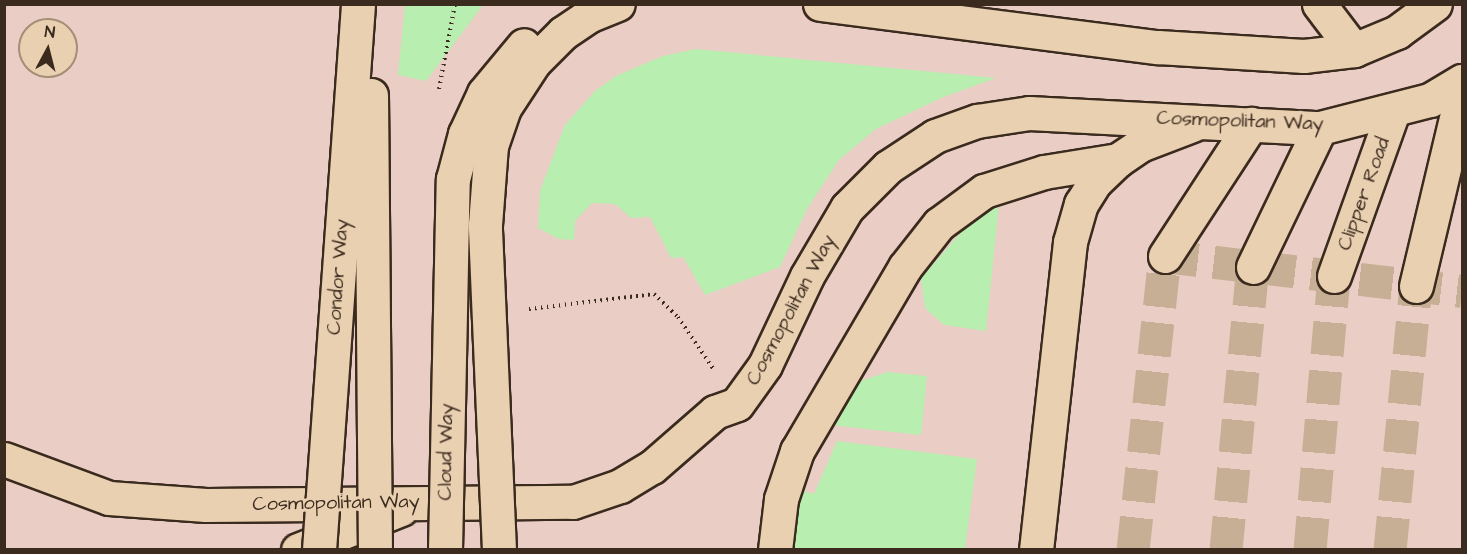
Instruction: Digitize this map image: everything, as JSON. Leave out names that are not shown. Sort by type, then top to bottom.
[{"type":"street","name":"Condor Way","points":[[319,549],[358,4]]},
{"type":"street","points":[[370,4],[375,549]]},
{"type":"street","name":"Cloud Way","points":[[445,549],[449,222],[453,180],[465,134],[484,93],[516,52],[556,18],[582,4]]},
{"type":"street","points":[[499,549],[485,225],[491,146],[504,108],[534,62],[571,28],[618,4]]},
{"type":"street","points":[[820,4],[1243,54],[1304,56],[1354,50],[1397,32],[1435,4]]},
{"type":"street","points":[[1319,4],[1354,50]]},
{"type":"street","name":"Cosmopolitan Way","points":[[4,459],[109,498],[206,505],[573,502],[620,486],[652,467],[715,412],[737,404],[765,365],[807,276],[847,208],[867,185],[914,149],[954,128],[1003,115],[1064,113],[1320,128],[1430,100],[1462,81]]},
{"type":"street","points":[[1416,286],[1462,93]]},
{"type":"street","name":"Clipper Road","points":[[1334,276],[1394,111]]},
{"type":"street","points":[[1036,549],[1070,242],[1081,204],[1095,182],[1118,160],[1140,145],[1202,121]]},
{"type":"street","points":[[1165,256],[1251,124]]},
{"type":"street","points":[[1253,267],[1320,128]]},
{"type":"street","points":[[775,549],[781,499],[797,451],[905,267],[939,224],[984,191],[1044,172],[1118,160]]},
{"type":"street","points":[[298,549],[419,502]]},
{"type":"path","points":[[654,294],[678,317],[737,404]]},
{"type":"shaded area","points":[[5,5],[1462,5],[1462,549],[5,549]]},
{"type":"green space","points":[[405,5],[483,5],[426,81],[398,75]]},
{"type":"green space","points":[[696,49],[996,78],[941,98],[876,129],[839,160],[807,209],[780,267],[705,295],[683,257],[671,258],[650,217],[631,218],[615,204],[592,203],[575,221],[574,240],[559,239],[538,228],[540,191],[565,125],[595,91],[616,76],[663,56]]},
{"type":"green space","points":[[999,205],[986,331],[944,325],[925,308],[921,278],[964,229]]},
{"type":"green space","points":[[887,372],[927,376],[921,435],[830,425],[855,383]]},
{"type":"green space","points":[[837,441],[977,459],[965,549],[790,550],[799,490],[814,494]]},
{"type":"tunnel","points":[[1133,550],[1165,256],[1462,291]]},
{"type":"tunnel","points":[[1226,550],[1253,267]]},
{"type":"tunnel","points":[[1310,550],[1334,276]]},
{"type":"tunnel","points":[[1390,550],[1416,286]]}]
